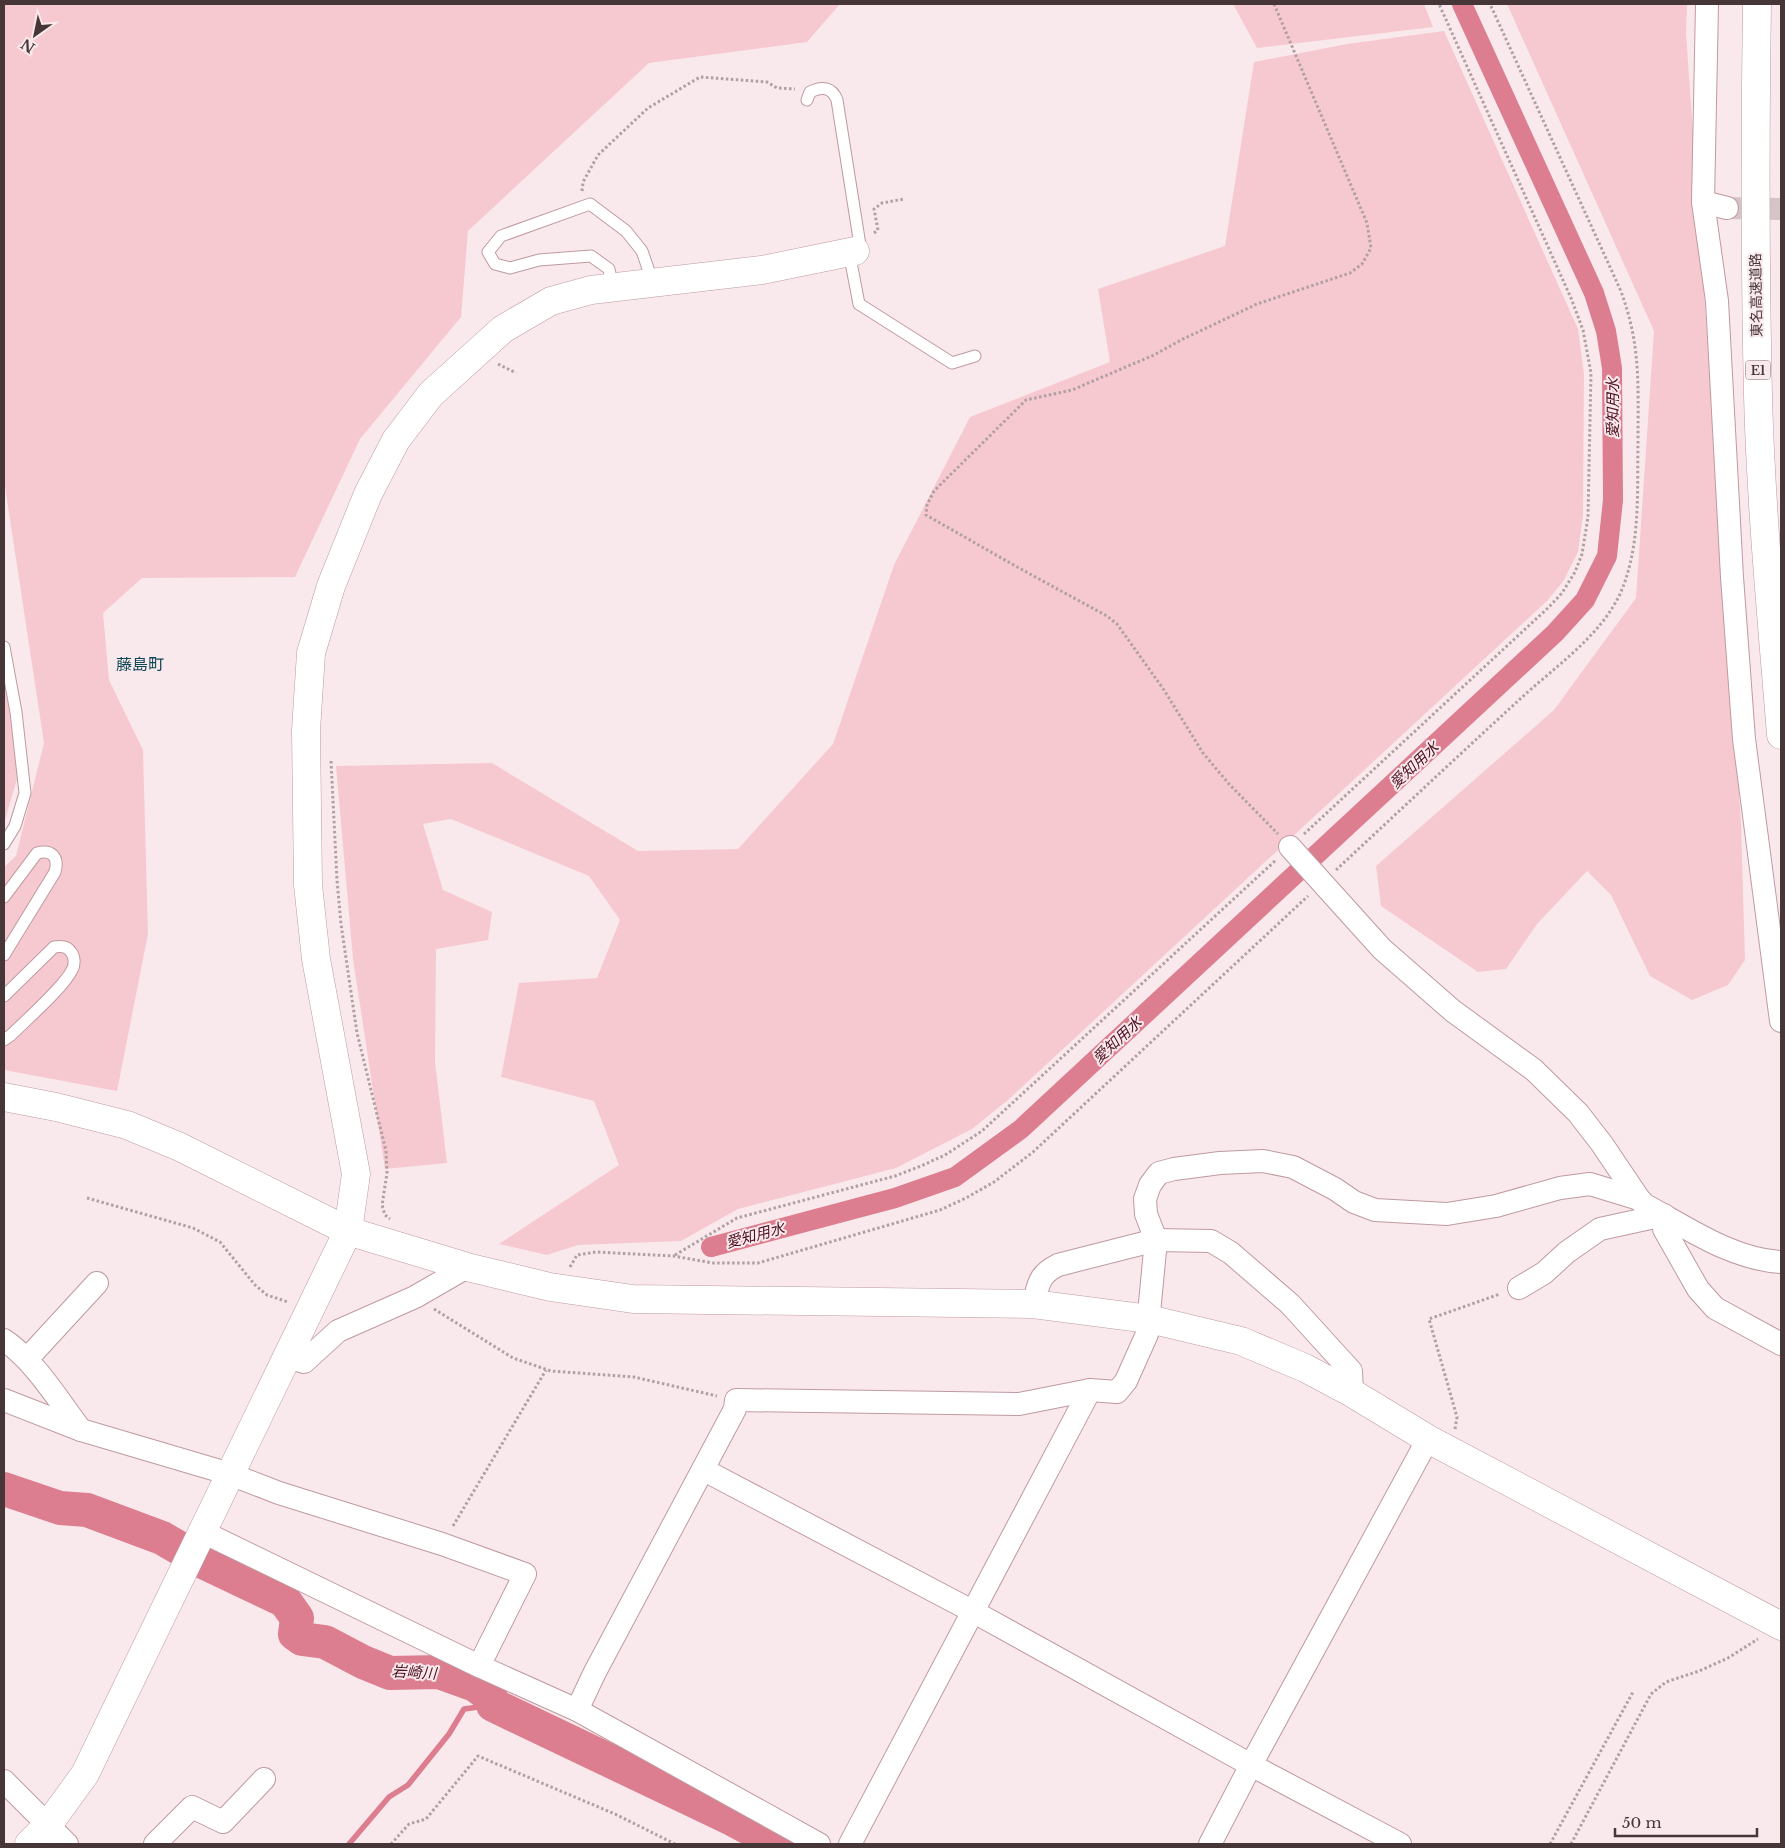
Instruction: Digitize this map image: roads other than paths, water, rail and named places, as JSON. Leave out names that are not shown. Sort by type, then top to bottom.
[{"type":"main road","name":"東名高速道路","points":[[1757,4],[1754,188],[1758,398],[1770,598],[1781,735]]},
{"type":"main road","points":[[29,1844],[48,1825],[85,1774],[348,1231],[356,1174],[316,959],[308,885],[306,730],[311,653],[331,586],[368,494],[396,440],[432,394],[504,330],[551,302],[591,290],[762,270],[855,249]]},
{"type":"main road","points":[[4,1097],[56,1107],[127,1125],[180,1147],[348,1231],[467,1266],[550,1287],[633,1299],[1034,1304],[1149,1319],[1241,1341],[1305,1368],[1352,1392],[1428,1439],[1778,1624]]},
{"type":"street","points":[[1708,4],[1703,202],[1717,301],[1732,577],[1744,740],[1781,1020]]},
{"type":"street","points":[[1703,202],[1727,208]]},
{"type":"street","points":[[1290,847],[1382,948],[1453,1011],[1534,1070],[1578,1113],[1645,1205],[1721,1247],[1763,1261],[1781,1262]]},
{"type":"street","points":[[577,1710],[595,1672],[704,1470],[735,1409],[736,1400],[1019,1404],[1090,1390],[1117,1392],[1126,1381],[1147,1334],[1156,1240],[1146,1214],[1145,1199],[1150,1184],[1159,1173],[1174,1169],[1220,1163],[1263,1161],[1293,1168],[1354,1202],[1375,1210],[1447,1214],[1496,1206],[1560,1188],[1590,1184],[1639,1199]]},
{"type":"street","points":[[1519,1288],[1544,1273],[1567,1252],[1600,1229],[1664,1215]]},
{"type":"street","points":[[1664,1215],[1664,1229],[1703,1295],[1715,1308],[1781,1344]]},
{"type":"street","points":[[1034,1304],[1040,1278],[1058,1265],[1156,1240],[1211,1242],[1231,1253],[1290,1304],[1351,1372],[1352,1392]]},
{"type":"street","points":[[287,1357],[304,1362],[338,1331],[415,1297],[467,1266]]},
{"type":"street","points":[[27,1359],[97,1283]]},
{"type":"street","points":[[4,1340],[27,1359],[81,1430]]},
{"type":"street","points":[[850,1844],[1090,1390]]},
{"type":"street","points":[[4,1400],[81,1430],[230,1474],[279,1494],[442,1544],[524,1574],[479,1666]]},
{"type":"street","points":[[1210,1844],[1428,1439]]},
{"type":"street","points":[[704,1470],[974,1612],[1251,1765],[1400,1844]]},
{"type":"street","points":[[201,1534],[479,1666],[577,1710],[818,1844]]},
{"type":"street","points":[[155,1844],[192,1807],[223,1822],[264,1779]]},
{"type":"street","points":[[4,1781],[67,1844]]},
{"type":"lane","points":[[807,100],[810,92],[819,87],[828,88],[835,94],[837,100],[855,249],[859,304],[952,362],[975,356]]},
{"type":"lane","points":[[613,288],[609,269],[591,256],[539,260],[510,268],[495,264],[488,252],[501,236],[590,204],[626,231],[642,251],[654,283]]},
{"type":"lane","points":[[4,647],[16,712],[25,793],[16,826],[4,844]]},
{"type":"lane","points":[[4,897],[37,853],[45,851],[55,858],[57,865],[55,872],[4,955]]},
{"type":"lane","points":[[4,996],[54,947],[62,946],[70,950],[73,955],[74,964],[65,981],[4,1040]]},
{"type":"waterway","name":"愛知用水","points":[[711,1247],[895,1198],[955,1177],[1021,1129],[1555,633],[1585,600],[1607,556],[1613,500],[1612,368],[1606,331],[1594,293],[1462,4]]},
{"type":"waterway","name":"岩崎川","points":[[4,1489],[60,1508],[87,1510],[162,1538],[205,1563],[285,1601],[297,1618],[295,1634],[302,1639],[325,1642],[363,1662],[390,1673],[439,1672],[475,1685],[491,1697],[493,1705],[732,1819],[779,1844]]},
{"type":"waterway","points":[[349,1844],[389,1797],[408,1785],[449,1734],[464,1709],[493,1705]]},
{"type":"tunnel","points":[[1727,208],[1781,209]]},
{"type":"district","name":"藤島町","points":[[140,664]]}]
